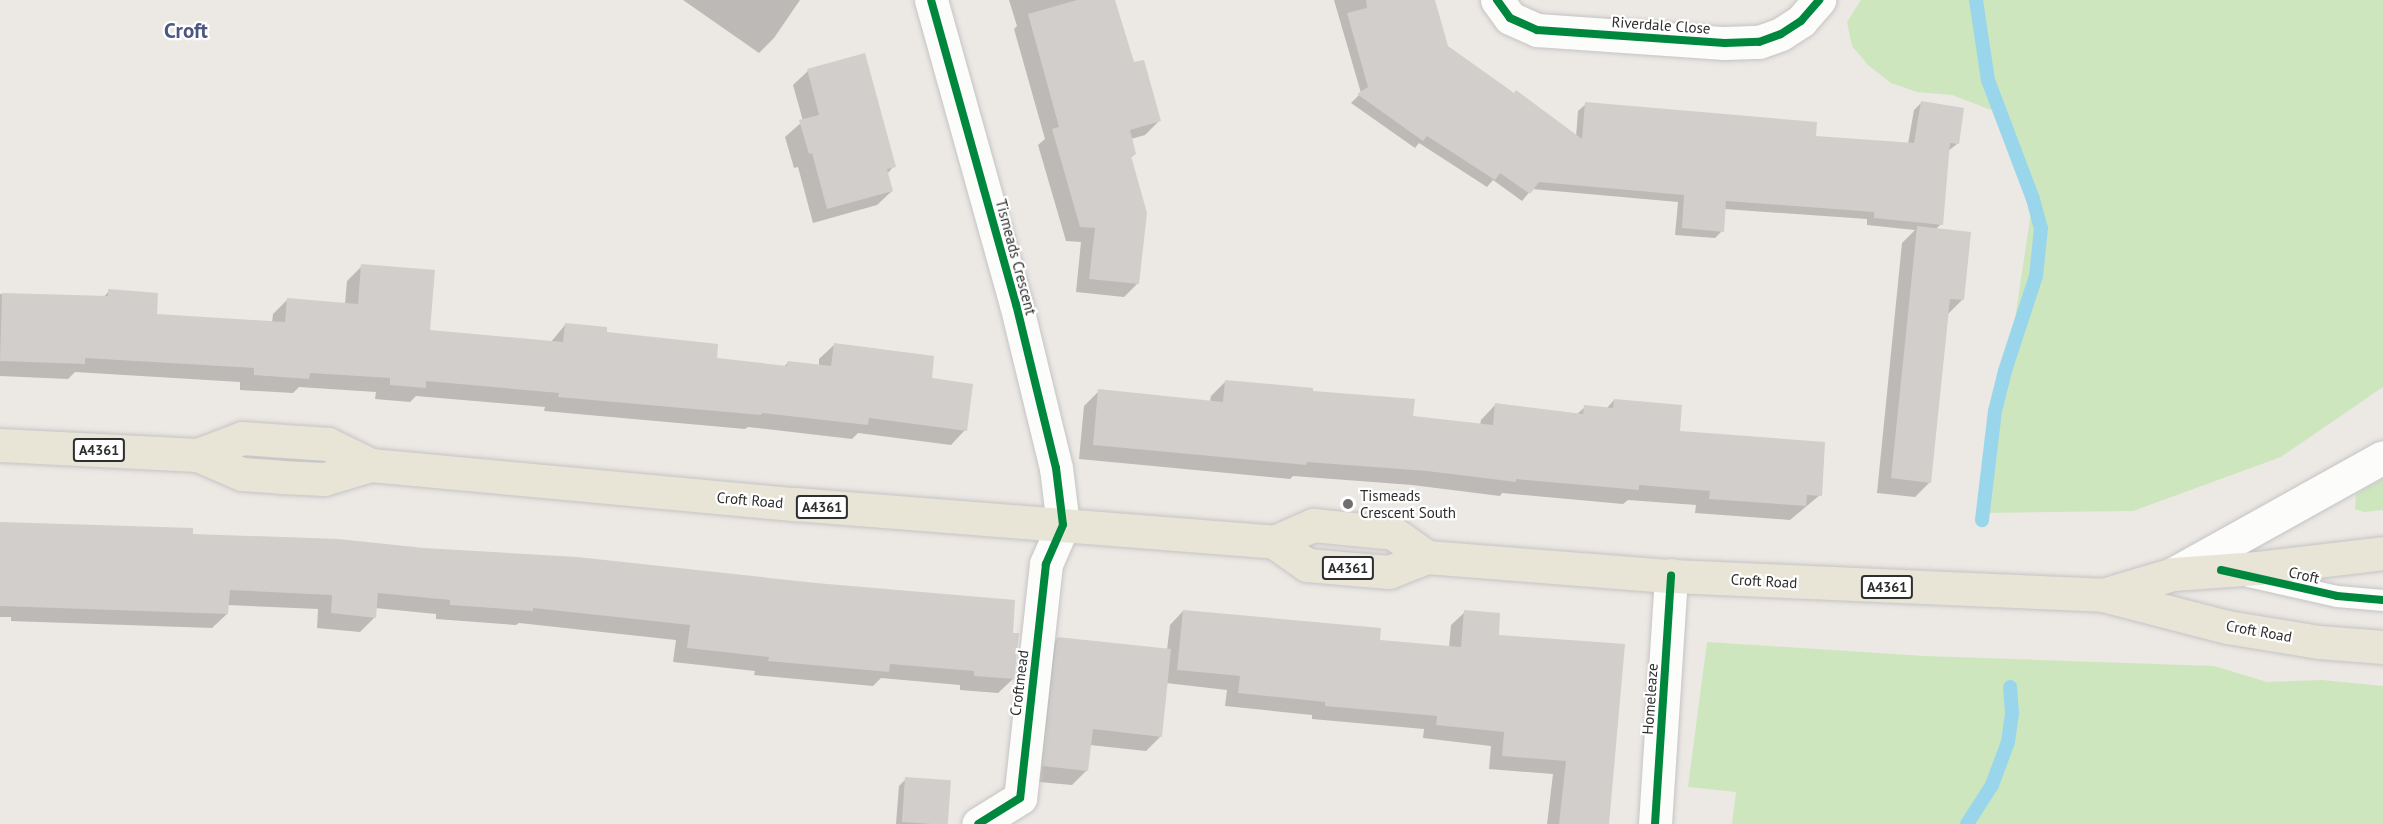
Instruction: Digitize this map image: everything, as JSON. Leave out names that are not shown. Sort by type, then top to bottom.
[{"type":"main road","name":"Croft Road","points":[[0,445],[198,455],[242,438],[328,444],[371,465],[795,504],[1274,542],[1312,525],[1351,528],[1393,533],[1427,557],[1671,576],[2103,596],[2228,627],[2319,642],[2383,647]]},
{"type":"main road","name":"Croft Road","points":[[2103,596],[2173,574],[2383,553]]},
{"type":"street","name":"Tismeads Crescent","points":[[931,0],[1024,337],[1056,468],[1063,525]]},
{"type":"street","name":"Riverdale Close","points":[[1497,0],[1510,18],[1537,30],[1725,43],[1760,42],[1781,34],[1801,21],[1819,0]]},
{"type":"street","points":[[2173,574],[2383,457]]},
{"type":"street","name":"Croftmead","points":[[978,824],[1020,798],[1046,564],[1063,525]]},
{"type":"street","name":"Homeleaze","points":[[1655,824],[1671,576]]},
{"type":"lane","name":"Croft","points":[[2221,570],[2337,597],[2383,600]]},
{"type":"green space","points":[[1861,0],[2383,0],[2383,387],[2281,457],[2133,511],[1986,513],[2033,199],[2007,116],[1952,95],[1917,92],[1891,83],[1868,65],[1852,46],[1847,22]]},
{"type":"green space","points":[[2383,479],[2383,510],[2364,512],[2355,509],[2356,494]]},
{"type":"green space","points":[[1707,642],[1925,656],[2214,666],[2267,682],[2322,680],[2383,686],[2383,824],[1732,824],[1736,792],[1688,787]]},
{"type":"building","points":[[1077,0],[1115,0],[1134,62],[1144,60],[1161,121],[1130,130],[1136,154],[1131,156],[1147,213],[1139,284],[1089,279],[1095,228],[1080,227],[1052,129],[1059,127],[1028,14]]},
{"type":"building","points":[[1366,0],[1435,0],[1448,46],[1514,93],[1516,90],[1582,139],[1585,102],[1817,122],[1816,136],[1914,143],[1921,101],[1964,108],[1959,144],[1950,143],[1943,225],[1874,218],[1874,212],[1726,201],[1724,232],[1682,228],[1684,195],[1539,182],[1530,194],[1500,173],[1495,180],[1427,136],[1423,141],[1357,94],[1368,87],[1347,13],[1367,8]]},
{"type":"building","points":[[865,53],[896,167],[887,169],[893,191],[827,209],[812,153],[809,154],[799,120],[819,115],[807,69]]},
{"type":"building","points":[[1917,226],[1971,232],[1964,300],[1950,299],[1931,483],[1891,478]]},
{"type":"building","points":[[361,264],[435,270],[430,330],[563,342],[565,323],[607,327],[607,332],[718,344],[717,358],[787,366],[788,361],[831,366],[834,343],[934,356],[932,378],[973,384],[967,431],[869,418],[868,425],[762,413],[761,415],[558,397],[559,393],[426,381],[426,388],[390,385],[390,378],[310,373],[309,379],[254,375],[254,368],[85,358],[85,364],[0,361],[2,293],[108,296],[108,289],[158,293],[157,314],[285,322],[287,298],[358,304]]},
{"type":"building","points":[[1225,380],[1313,388],[1313,391],[1415,399],[1413,416],[1493,425],[1495,403],[1583,414],[1584,405],[1613,408],[1614,399],[1682,405],[1680,431],[1825,442],[1822,496],[1807,495],[1806,506],[1709,499],[1710,491],[1639,485],[1639,490],[1516,479],[1516,482],[1427,471],[1307,462],[1306,465],[1093,445],[1098,389],[1223,402]]},
{"type":"building","points":[[0,522],[193,528],[193,534],[338,539],[424,548],[577,557],[816,583],[1015,600],[1013,633],[1019,633],[1014,679],[974,676],[974,671],[890,664],[889,672],[768,661],[769,657],[687,648],[690,625],[533,608],[533,611],[450,605],[450,600],[378,593],[376,618],[331,613],[332,595],[230,590],[228,614],[0,606]]},
{"type":"building","points":[[1183,610],[1381,628],[1380,640],[1461,647],[1464,610],[1500,613],[1499,635],[1625,644],[1609,824],[1559,824],[1566,761],[1502,756],[1504,732],[1436,725],[1437,716],[1325,706],[1325,702],[1238,693],[1240,676],[1177,670]]},
{"type":"building","points":[[1057,637],[1171,649],[1162,737],[1093,729],[1088,771],[1042,766]]},
{"type":"building","points":[[905,777],[951,780],[948,824],[902,822]]},
{"type":"waterway","points":[[1976,0],[1988,80],[2033,199],[2041,228],[2036,276],[2005,371],[1995,411],[1982,520]]},
{"type":"waterway","points":[[1967,824],[1992,785],[2008,742],[2012,714],[2010,687]]},
{"type":"cycle path","points":[[931,0],[1016,304],[1056,468],[1063,525],[1046,564],[1020,798],[978,824]]},
{"type":"cycle path","points":[[1497,0],[1510,18],[1537,30],[1725,43],[1759,42],[1781,34],[1801,21],[1819,0]]},
{"type":"cycle path","points":[[2221,570],[2337,596],[2383,600]]},
{"type":"cycle path","points":[[1655,824],[1671,576]]},
{"type":"place","name":"Tismeads Crescent South","points":[[1348,504]]},
{"type":"district","name":"Croft","points":[[186,31]]}]
